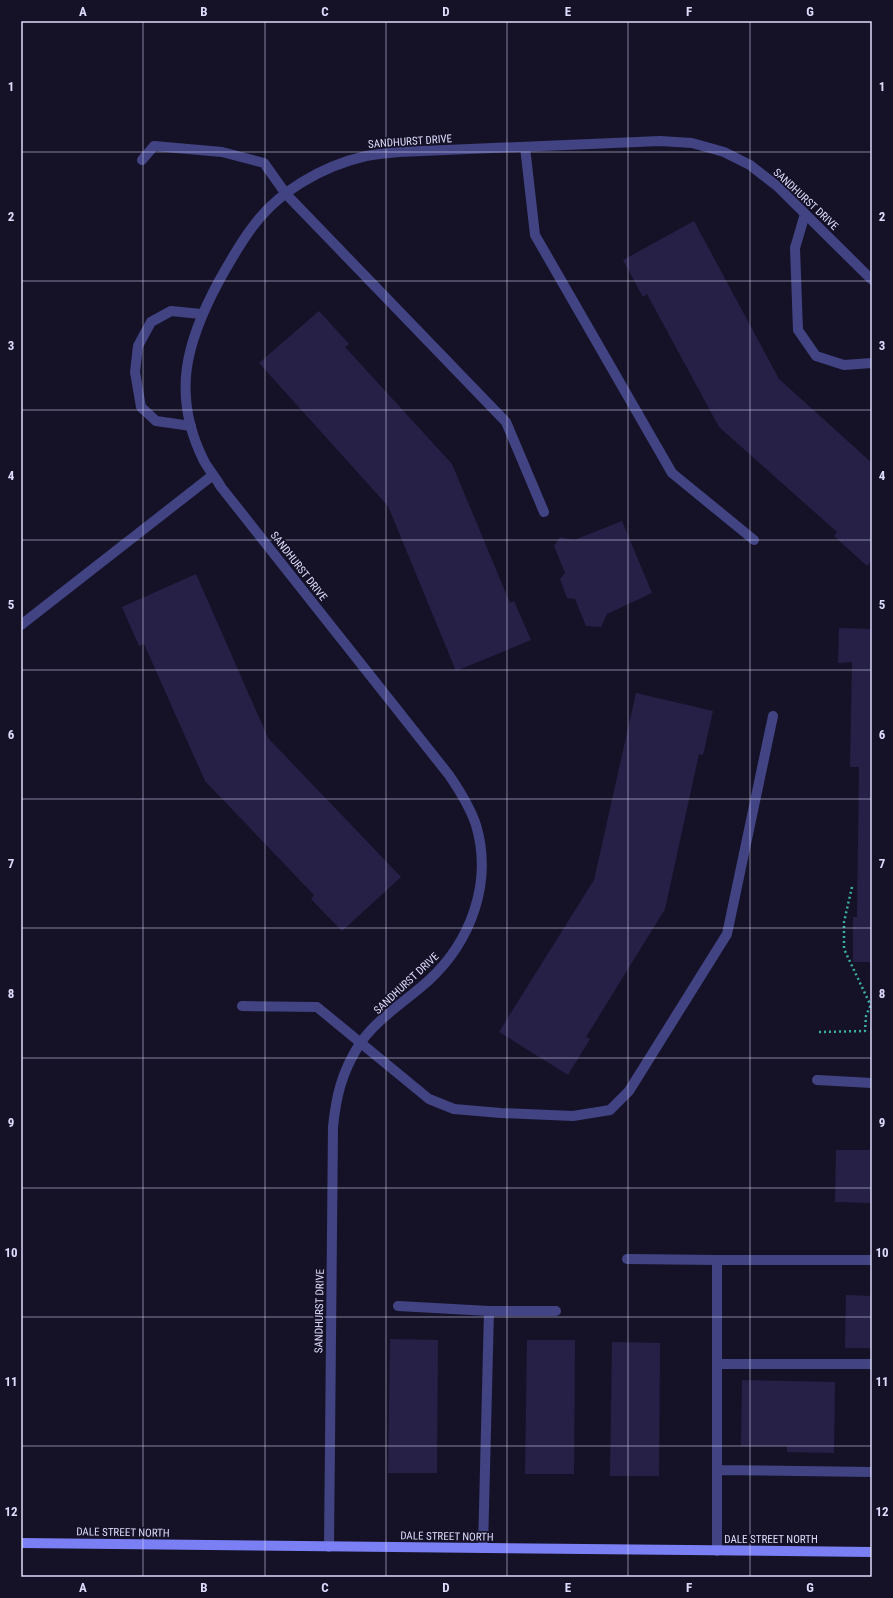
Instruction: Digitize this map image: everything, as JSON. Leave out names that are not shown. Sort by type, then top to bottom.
[{"type":"main road","name":"DALE STREET NORTH","points":[[21,1542],[329,1547],[872,1552]]},
{"type":"street","name":"SANDHURST DRIVE","points":[[329,1547],[333,1127],[336,1100],[345,1071],[360,1044],[385,1017],[446,964],[462,941],[474,914],[480,886],[481,855],[476,826],[464,797],[449,775],[213,475],[205,462],[191,426],[186,402],[186,372],[190,345],[201,314],[233,256],[251,228],[274,203],[301,183],[331,167],[366,156],[399,152],[660,141],[692,143],[724,152],[750,165],[777,186],[872,280]]},
{"type":"street","points":[[142,160],[154,146],[222,152],[264,163],[286,194],[506,422],[544,512]]},
{"type":"street","points":[[525,147],[535,235],[672,473],[754,540]]},
{"type":"street","points":[[805,214],[795,248],[798,330],[816,356],[844,365],[872,363]]},
{"type":"street","points":[[191,426],[156,421],[141,407],[135,372],[138,346],[151,322],[171,311],[201,314]]},
{"type":"street","points":[[21,625],[213,475]]},
{"type":"street","points":[[242,1006],[317,1007],[360,1044],[430,1099],[454,1108],[501,1113],[573,1116],[610,1110],[629,1091],[727,934],[773,716]]},
{"type":"street","points":[[817,1080],[872,1083]]},
{"type":"street","points":[[627,1259],[872,1260]]},
{"type":"street","points":[[717,1260],[717,1551]]},
{"type":"street","points":[[398,1306],[489,1311],[556,1311]]},
{"type":"street","points":[[483,1548],[489,1311]]},
{"type":"street","points":[[717,1364],[872,1364]]},
{"type":"street","points":[[717,1470],[872,1472]]},
{"type":"path","points":[[819,1032],[865,1031],[866,1016],[871,1003],[844,949],[844,922],[852,888]]},
{"type":"building","points":[[694,221],[779,379],[872,463],[872,560],[867,566],[834,536],[837,532],[719,427],[647,294],[643,297],[623,260]]},
{"type":"building","points":[[319,311],[349,344],[345,347],[452,464],[510,603],[514,601],[531,640],[456,671],[388,506],[259,363]]},
{"type":"building","points":[[622,521],[652,593],[607,614],[601,627],[586,626],[575,599],[567,598],[560,579],[565,573],[554,546],[560,537],[574,540]]},
{"type":"building","points":[[196,574],[268,738],[401,877],[342,931],[311,899],[314,895],[205,781],[144,644],[139,646],[122,607]]},
{"type":"building","points":[[839,628],[872,629],[872,962],[853,962],[853,917],[857,917],[859,767],[850,767],[852,662],[838,663]]},
{"type":"building","points":[[636,693],[713,711],[703,755],[699,754],[665,909],[586,1037],[590,1039],[568,1075],[499,1032],[594,880]]},
{"type":"building","points":[[836,1150],[872,1150],[872,1203],[835,1202]]},
{"type":"building","points":[[846,1295],[872,1296],[872,1348],[845,1348]]},
{"type":"building","points":[[390,1339],[438,1340],[437,1473],[388,1473]]},
{"type":"building","points":[[527,1340],[575,1340],[574,1474],[525,1474]]},
{"type":"building","points":[[612,1342],[660,1343],[659,1476],[610,1476]]},
{"type":"building","points":[[742,1380],[835,1382],[834,1453],[787,1452],[787,1446],[741,1446]]}]
